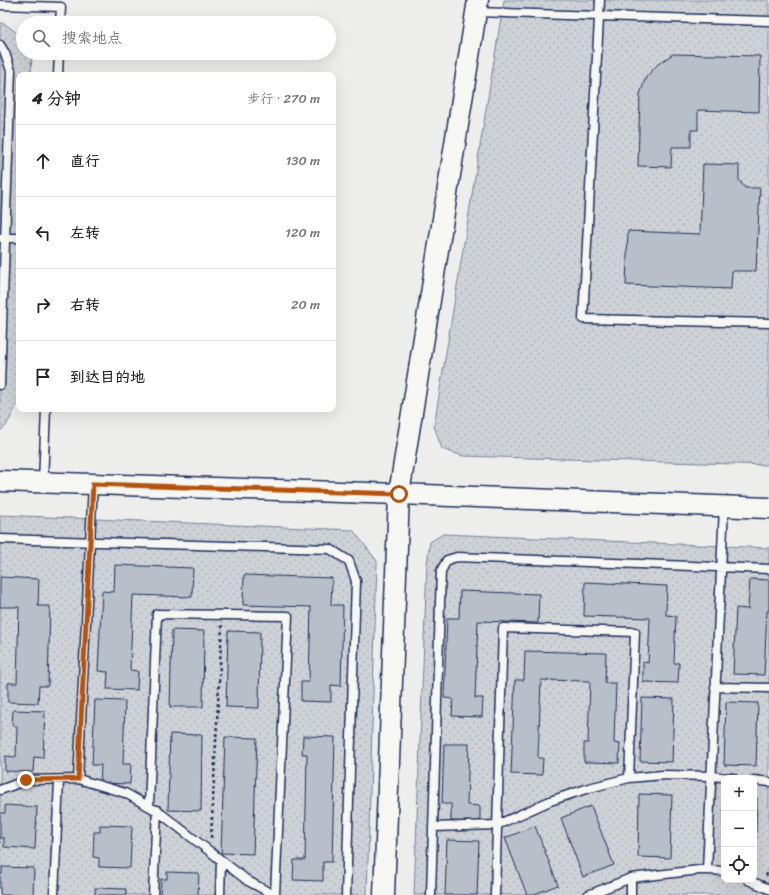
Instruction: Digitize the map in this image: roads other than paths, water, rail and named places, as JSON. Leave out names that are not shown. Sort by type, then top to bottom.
[{"type":"street","points":[[384,895],[399,494],[477,6]]},
{"type":"street","points":[[0,481],[769,508]]},
{"type":"lane","points":[[600,0],[583,318],[769,323]]},
{"type":"lane","points":[[0,5],[61,7],[60,16]]},
{"type":"lane","points":[[477,6],[599,16],[769,21]]},
{"type":"lane","points":[[0,45],[6,53],[11,71],[3,238],[0,385]]},
{"type":"lane","points":[[58,72],[59,60]]},
{"type":"lane","points":[[3,238],[16,238]]},
{"type":"lane","points":[[43,482],[46,412]]},
{"type":"lane","points":[[78,779],[93,484]]},
{"type":"lane","points":[[707,870],[724,506]]},
{"type":"lane","points":[[0,539],[330,549],[349,561],[356,582],[346,895]]},
{"type":"lane","points":[[431,895],[441,571],[446,560],[457,558],[769,569]]},
{"type":"lane","points":[[0,790],[26,780],[78,779],[125,793],[153,808],[248,881],[274,895],[288,616],[157,614],[153,808],[153,895]]},
{"type":"lane","points":[[495,895],[504,628],[634,632],[629,778]]},
{"type":"lane","points":[[715,687],[769,688]]},
{"type":"lane","points":[[433,827],[497,825],[550,801],[589,788],[629,778],[663,775],[721,777]]},
{"type":"lane","points":[[54,895],[59,780]]},
{"type":"lane","points":[[757,780],[769,782]]},
{"type":"lane","points":[[220,895],[221,860]]},
{"type":"lane","points":[[588,895],[631,878],[699,870],[721,871]]},
{"type":"lane","points":[[631,878],[631,895]]},
{"type":"lane","points":[[755,883],[769,889]]}]
